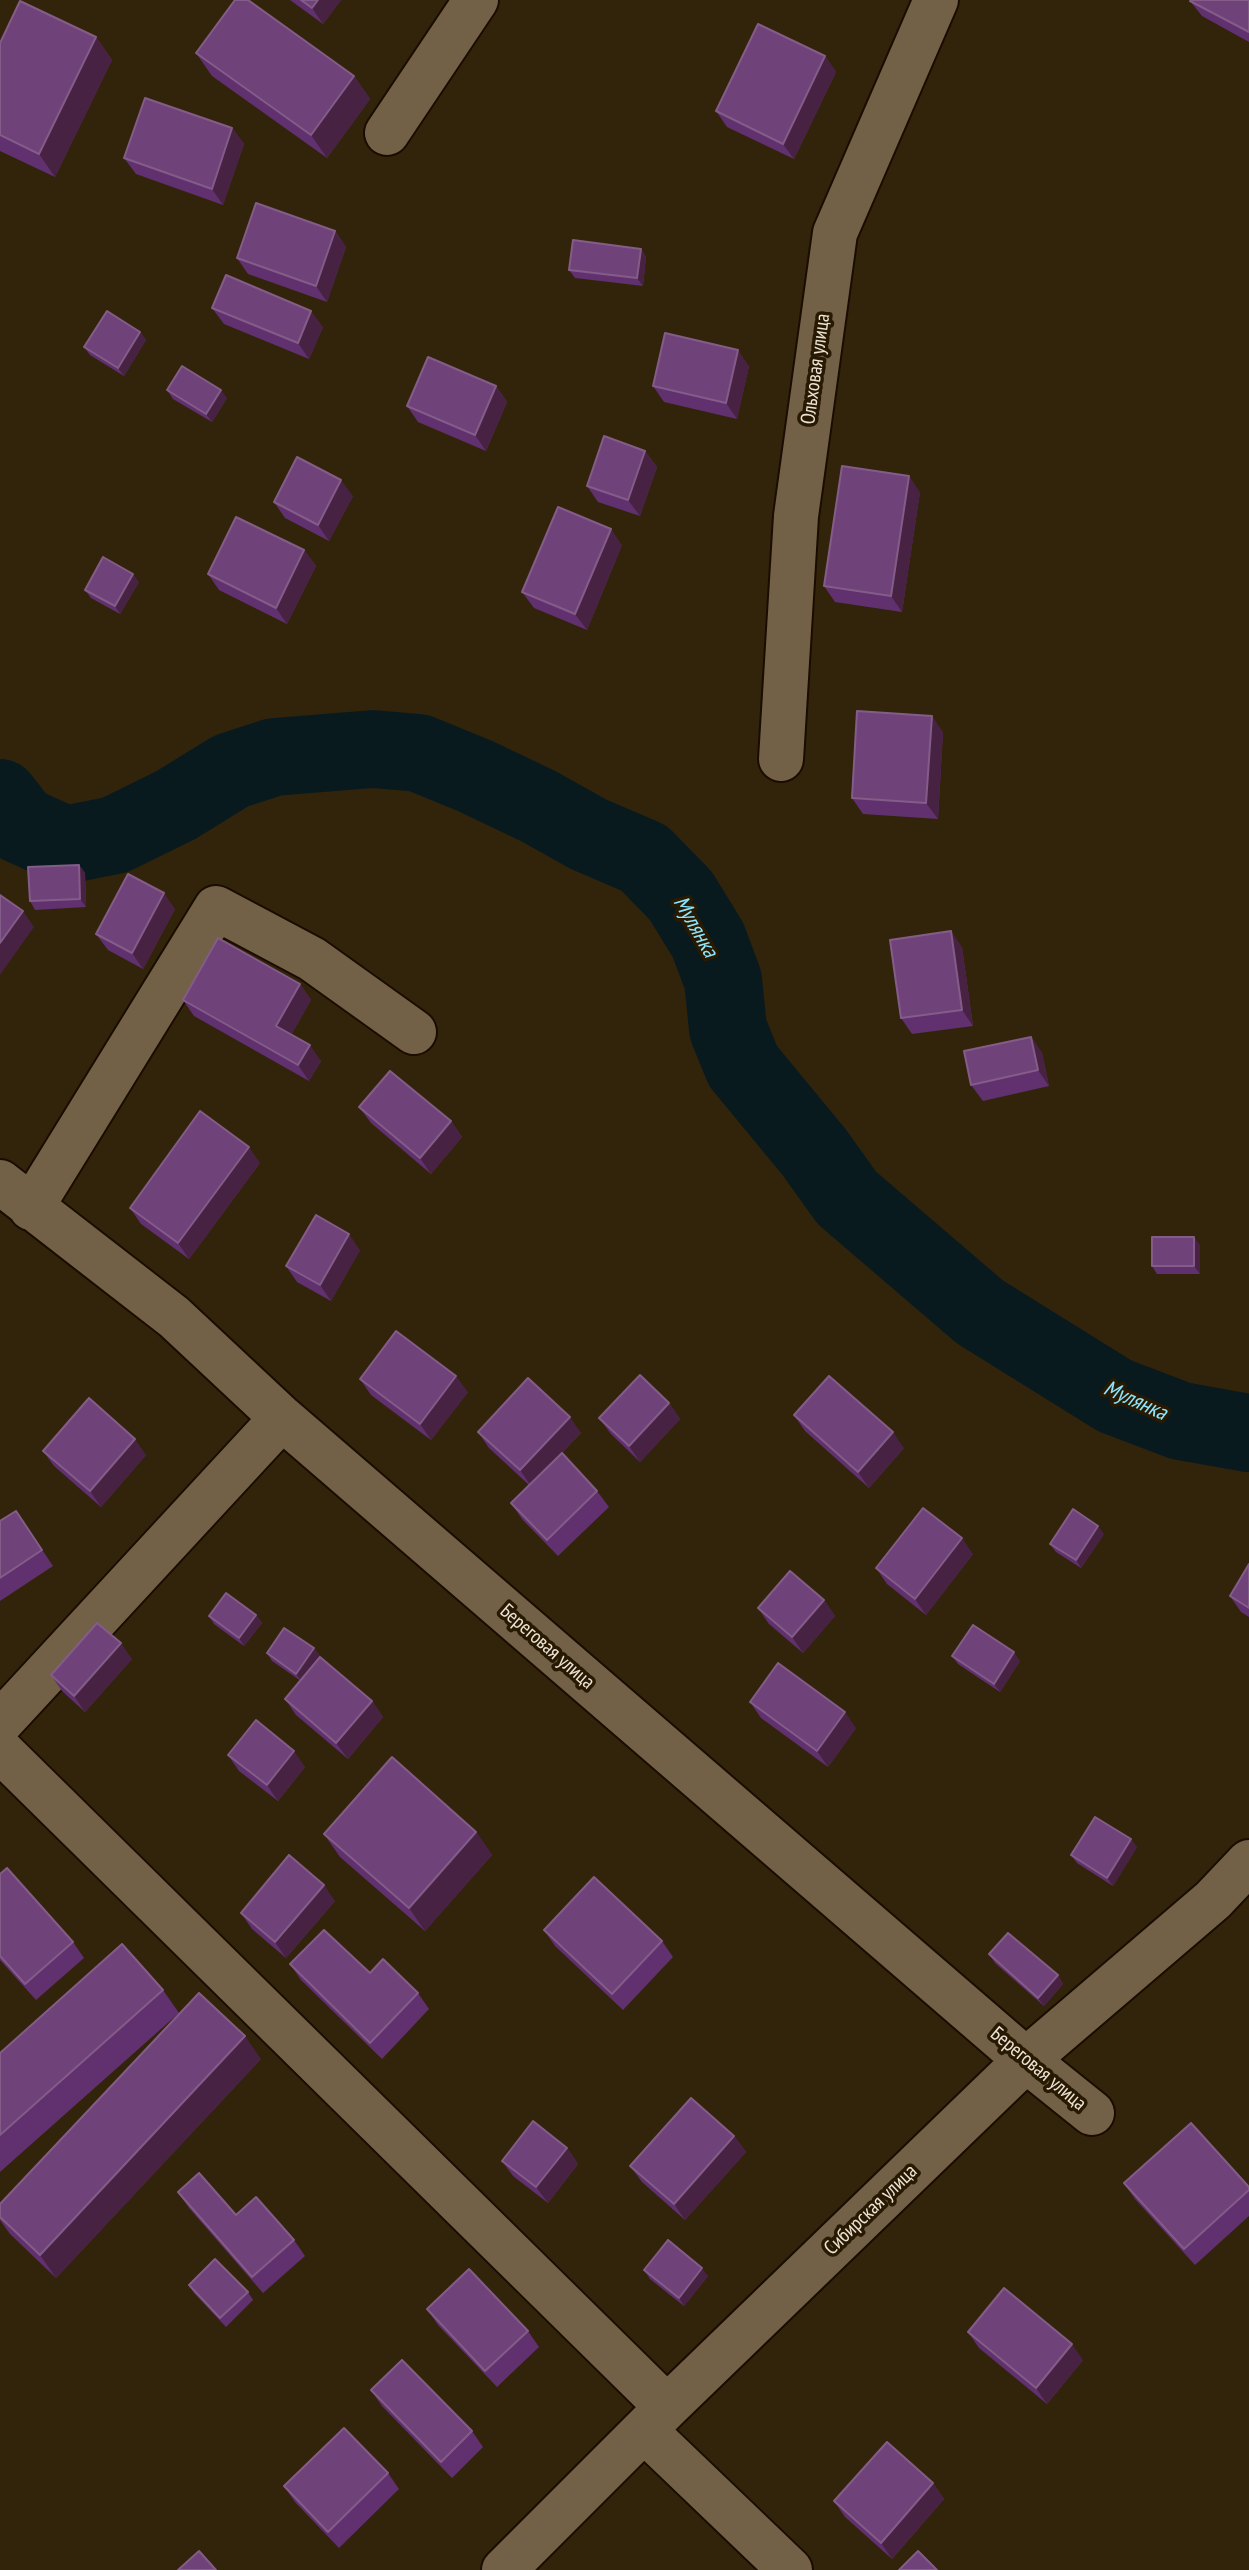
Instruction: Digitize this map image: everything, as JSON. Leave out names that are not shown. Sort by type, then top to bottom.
[{"type":"street","points":[[387,133],[476,0]]},
{"type":"street","name":"Ольховая улица","points":[[781,759],[796,516],[835,233],[936,0]]},
{"type":"street","points":[[15,1195],[216,908],[312,959],[414,1032]]},
{"type":"street","name":"Береговая улица","points":[[15,1195],[174,1317],[282,1418],[1026,2060],[1092,2113]]},
{"type":"street","points":[[0,1723],[282,1418]]},
{"type":"street","points":[[0,1750],[656,2419],[790,2570]]},
{"type":"street","name":"Сибирская улица","points":[[504,2570],[1026,2060],[1213,1900],[1249,1862]]},
{"type":"building","points":[[235,0],[248,0],[354,76],[311,135],[196,53]]},
{"type":"building","points":[[301,0],[318,0],[312,8]]},
{"type":"building","points":[[1249,0],[1249,32],[1190,1]]},
{"type":"building","points":[[20,1],[96,37],[39,154],[0,135],[0,43]]},
{"type":"building","points":[[758,24],[825,56],[783,144],[716,111]]},
{"type":"building","points":[[145,98],[232,128],[212,189],[124,158]]},
{"type":"building","points":[[256,203],[335,231],[316,286],[237,258]]},
{"type":"building","points":[[573,240],[641,249],[637,278],[569,270]]},
{"type":"building","points":[[226,275],[311,311],[298,343],[212,308]]},
{"type":"building","points":[[107,311],[140,332],[118,368],[84,347]]},
{"type":"building","points":[[665,333],[738,350],[726,403],[653,386]]},
{"type":"building","points":[[428,357],[496,386],[475,435],[407,406]]},
{"type":"building","points":[[182,366],[221,390],[206,414],[167,390]]},
{"type":"building","points":[[604,436],[645,451],[628,500],[587,486]]},
{"type":"building","points":[[297,457],[341,480],[318,525],[274,502]]},
{"type":"building","points":[[842,466],[909,476],[891,596],[824,586]]},
{"type":"building","points":[[558,507],[611,529],[575,614],[522,592]]},
{"type":"building","points":[[236,517],[304,550],[276,608],[208,574]]},
{"type":"building","points":[[103,557],[133,574],[115,606],[85,590]]},
{"type":"building","points":[[857,711],[932,716],[926,803],[852,798]]},
{"type":"building","points":[[79,865],[80,899],[30,901],[28,867]]},
{"type":"building","points":[[128,874],[164,893],[132,953],[96,934]]},
{"type":"building","points":[[0,895],[23,911],[0,943]]},
{"type":"building","points":[[951,931],[962,1010],[901,1018],[890,940]]},
{"type":"building","points":[[218,938],[300,984],[276,1026],[310,1045],[298,1065],[183,1000]]},
{"type":"building","points":[[1031,1037],[1038,1070],[971,1085],[964,1051]]},
{"type":"building","points":[[390,1071],[451,1121],[420,1158],[359,1107]]},
{"type":"building","points":[[200,1111],[249,1147],[178,1243],[130,1208]]},
{"type":"building","points":[[316,1215],[349,1234],[320,1285],[286,1266]]},
{"type":"building","points":[[1152,1237],[1194,1237],[1194,1266],[1152,1266]]},
{"type":"building","points":[[396,1331],[456,1376],[420,1424],[360,1379]]},
{"type":"building","points":[[640,1375],[669,1403],[629,1446],[599,1418]]},
{"type":"building","points":[[829,1376],[893,1432],[858,1472],[794,1415]]},
{"type":"building","points":[[528,1378],[570,1417],[520,1470],[478,1432]]},
{"type":"building","points":[[89,1398],[135,1439],[90,1491],[43,1451]]},
{"type":"building","points":[[562,1453],[597,1491],[547,1540],[511,1503]]},
{"type":"building","points":[[923,1508],[962,1538],[915,1599],[876,1568]]},
{"type":"building","points":[[1073,1509],[1098,1526],[1076,1560],[1050,1544]]},
{"type":"building","points":[[16,1511],[42,1550],[0,1578],[0,1521]]},
{"type":"building","points":[[1249,1564],[1249,1608],[1230,1596]]},
{"type":"building","points":[[790,1571],[824,1600],[792,1637],[758,1608]]},
{"type":"building","points":[[226,1593],[256,1615],[239,1638],[209,1616]]},
{"type":"building","points":[[97,1623],[121,1643],[74,1696],[51,1675]]},
{"type":"building","points":[[973,1625],[1014,1652],[994,1684],[952,1656]]},
{"type":"building","points":[[284,1628],[314,1648],[296,1674],[267,1653]]},
{"type":"building","points":[[320,1657],[372,1701],[336,1743],[285,1699]]},
{"type":"building","points":[[778,1663],[845,1712],[817,1751],[750,1702]]},
{"type":"building","points":[[256,1720],[294,1751],[267,1785],[228,1755]]},
{"type":"building","points":[[392,1757],[476,1832],[409,1908],[324,1834]]},
{"type":"building","points":[[1095,1817],[1131,1839],[1107,1878],[1071,1855]]},
{"type":"building","points":[[289,1855],[324,1885],[275,1942],[241,1913]]},
{"type":"building","points":[[7,1868],[73,1942],[25,1984],[0,1956],[0,1874]]},
{"type":"building","points":[[594,1877],[662,1941],[612,1994],[544,1930]]},
{"type":"building","points":[[324,1930],[370,1973],[383,1959],[418,1993],[370,2043],[290,1964]]},
{"type":"building","points":[[1008,1933],[1058,1975],[1038,1998],[989,1954]]},
{"type":"building","points":[[122,1944],[163,1990],[0,2135],[0,2053]]},
{"type":"building","points":[[199,1993],[245,2036],[40,2255],[0,2217],[0,2204]]},
{"type":"building","points":[[691,2098],[734,2136],[674,2204],[630,2166]]},
{"type":"building","points":[[533,2121],[567,2148],[536,2187],[502,2161]]},
{"type":"building","points":[[1191,2123],[1249,2190],[1184,2249],[1124,2183]]},
{"type":"building","points":[[199,2173],[236,2215],[256,2197],[294,2240],[252,2277],[178,2192]]},
{"type":"building","points":[[668,2240],[702,2268],[679,2298],[644,2270]]},
{"type":"building","points":[[215,2259],[248,2292],[220,2318],[189,2285]]},
{"type":"building","points":[[469,2269],[528,2331],[485,2371],[427,2309]]},
{"type":"building","points":[[1004,2288],[1072,2344],[1036,2388],[968,2332]]},
{"type":"building","points":[[402,2360],[472,2431],[441,2462],[371,2390]]},
{"type":"building","points":[[344,2428],[388,2473],[328,2532],[284,2486]]},
{"type":"building","points":[[887,2442],[933,2483],[881,2543],[834,2501]]},
{"type":"building","points":[[199,2551],[216,2570],[178,2570]]},
{"type":"building","points":[[918,2551],[937,2570],[899,2570]]},
{"type":"waterway","name":"Мулянка","points":[[0,798],[21,825],[65,845],[115,835],[176,805],[231,771],[274,757],[373,749],[419,753],[475,776],[588,834],[644,858],[681,896],[708,940],[723,980],[728,1029],[743,1066],[814,1152],[847,1198],[980,1312],[1115,1396],[1181,1421],[1249,1433]]}]
